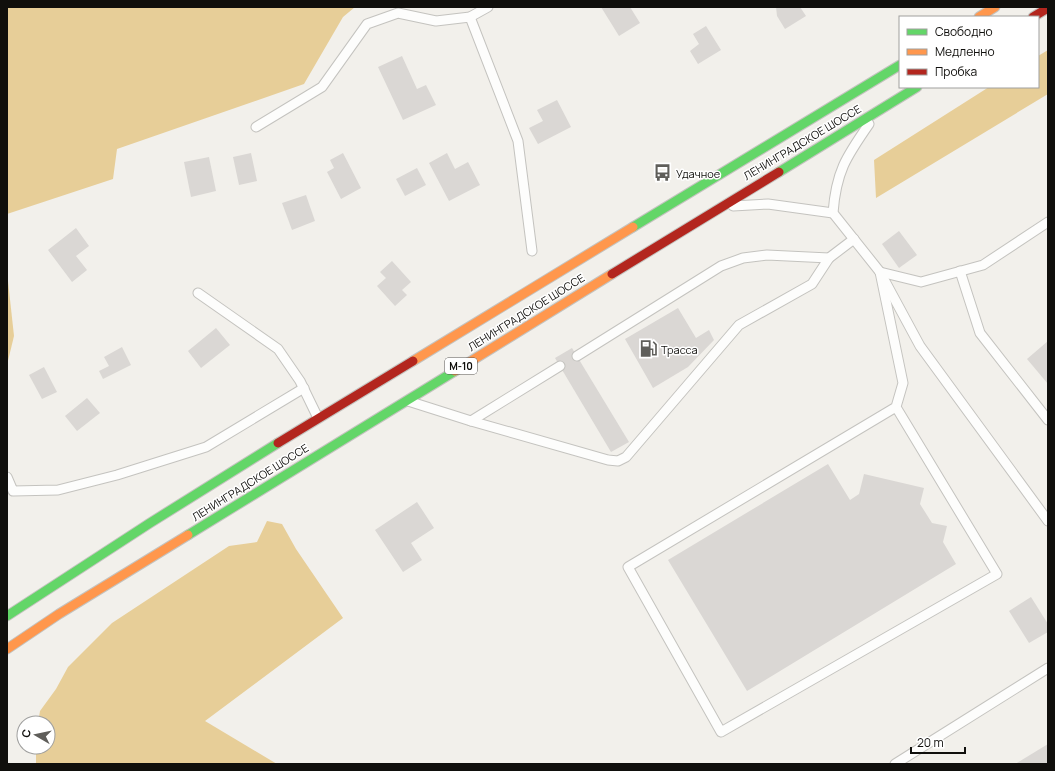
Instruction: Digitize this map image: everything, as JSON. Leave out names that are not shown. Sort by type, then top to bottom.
[{"type":"highway","points":[[981,16],[995,7]]},
{"type":"highway","points":[[1035,16],[1048,8]]},
{"type":"highway","name":"ЛЕНИНГРАДСКОЕ ШОССЕ","points":[[7,616],[150,523],[318,418],[899,66]]},
{"type":"highway","name":"ЛЕНИНГРАДСКОЕ ШОССЕ","points":[[7,649],[59,614],[405,400],[915,88]]},
{"type":"lane","points":[[256,127],[322,87],[367,24],[398,13],[436,21],[470,17],[488,7]]},
{"type":"lane","points":[[470,17],[518,141],[532,251]]},
{"type":"lane","points":[[833,213],[835,189],[846,158],[879,110]]},
{"type":"lane","points":[[721,206],[768,204],[833,213],[880,272],[920,346],[1048,521]]},
{"type":"lane","points":[[880,272],[921,282],[983,265],[1048,222]]},
{"type":"lane","points":[[405,400],[471,422],[608,460],[618,461],[626,457],[739,325],[812,284],[829,258],[854,239]]},
{"type":"lane","points":[[577,356],[721,266],[743,258],[767,255],[829,258]]},
{"type":"lane","points":[[960,271],[980,333],[1048,420]]},
{"type":"lane","points":[[880,272],[903,383],[896,407],[628,567],[721,732],[997,574],[896,407]]},
{"type":"lane","points":[[198,293],[278,349],[304,388],[318,418]]},
{"type":"lane","points":[[471,422],[560,366]]},
{"type":"lane","points":[[7,477],[13,491],[58,490],[117,475],[206,447],[304,388]]},
{"type":"lane","points":[[896,764],[1048,668]]},
{"type":"shaded area","points":[[7,7],[355,7],[343,17],[304,84],[117,149],[113,179],[7,214]]},
{"type":"shaded area","points":[[1048,50],[1048,94],[876,198],[874,160],[987,88],[1039,88],[1039,55]]},
{"type":"shaded area","points":[[7,272],[14,336],[7,365]]},
{"type":"shaded area","points":[[267,521],[282,524],[296,549],[343,618],[205,721],[277,764],[36,764],[36,755],[56,755],[56,715],[39,715],[40,711],[56,689],[68,667],[112,623],[229,546],[257,542]]},
{"type":"building","points":[[601,7],[630,7],[640,23],[619,36]]},
{"type":"building","points":[[776,7],[800,7],[806,16],[785,29],[777,16]]},
{"type":"building","points":[[706,26],[721,50],[698,64],[690,51],[699,44],[693,34]]},
{"type":"building","points":[[402,56],[417,89],[426,85],[436,105],[403,120],[378,67]]},
{"type":"building","points":[[557,100],[571,127],[538,144],[529,128],[543,121],[537,110]]},
{"type":"building","points":[[251,153],[257,181],[239,185],[233,157]]},
{"type":"building","points":[[343,153],[361,188],[341,199],[327,172],[334,168],[330,160]]},
{"type":"building","points":[[447,153],[455,169],[468,162],[480,185],[449,201],[429,163]]},
{"type":"building","points":[[209,157],[216,191],[191,197],[184,162]]},
{"type":"building","points":[[417,168],[426,185],[405,196],[396,179]]},
{"type":"building","points":[[306,195],[315,221],[292,230],[282,203]]},
{"type":"building","points":[[76,228],[89,246],[76,256],[87,270],[72,282],[48,250]]},
{"type":"building","points":[[899,231],[917,255],[899,268],[882,244]]},
{"type":"building","points":[[392,261],[411,282],[402,290],[407,295],[395,306],[377,286],[386,278],[380,272]]},
{"type":"building","points":[[678,308],[696,338],[709,330],[714,340],[688,367],[653,388],[625,339]]},
{"type":"building","points":[[216,328],[230,345],[201,368],[188,351]]},
{"type":"building","points":[[1048,341],[1048,384],[1027,359]]},
{"type":"building","points":[[122,347],[131,365],[103,379],[99,371],[109,366],[104,357]]},
{"type":"building","points":[[572,348],[629,442],[611,452],[555,358]]},
{"type":"building","points":[[44,367],[57,392],[42,399],[29,375]]},
{"type":"building","points":[[87,398],[100,413],[77,431],[65,416]]},
{"type":"building","points":[[828,464],[850,500],[859,494],[864,474],[924,488],[920,504],[932,523],[947,526],[943,542],[956,564],[747,691],[668,560]]},
{"type":"building","points":[[417,502],[434,528],[411,543],[422,560],[403,572],[375,530]]},
{"type":"building","points":[[1031,597],[1048,624],[1048,632],[1029,643],[1009,611]]},
{"type":"building","points":[[1048,744],[1048,764],[1015,764]]},
{"type":"traffic: fast","points":[[633,227],[899,66]]},
{"type":"traffic: fast","points":[[779,172],[915,88]]},
{"type":"traffic: fast","points":[[188,535],[455,371]]},
{"type":"traffic: fast","points":[[7,616],[150,523],[278,443]]},
{"type":"traffic: slow","points":[[981,16],[995,7]]},
{"type":"traffic: slow","points":[[413,361],[633,227]]},
{"type":"traffic: slow","points":[[455,371],[612,274]]},
{"type":"traffic: slow","points":[[7,649],[59,614],[188,535]]},
{"type":"traffic: jam","points":[[1035,16],[1048,8]]},
{"type":"traffic: jam","points":[[612,274],[779,172]]},
{"type":"traffic: jam","points":[[278,443],[413,361]]},
{"type":"place","name":"Удачное","points":[[663,173]]},
{"type":"place","name":"Трасса","points":[[648,349]]}]
